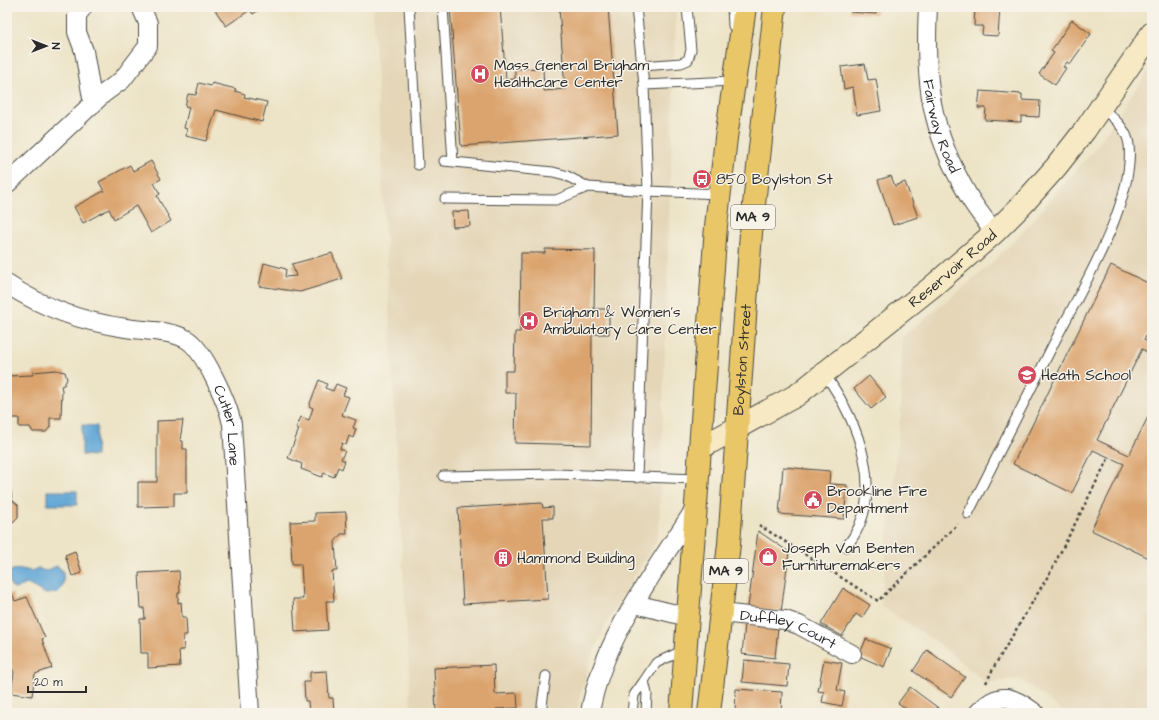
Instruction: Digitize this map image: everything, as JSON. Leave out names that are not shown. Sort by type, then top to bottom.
[{"type":"highway","name":"MA 9","points":[[680,713],[720,194],[745,7]]},
{"type":"highway","name":"Boylston Street","points":[[709,713],[729,544],[754,196],[776,7]]},
{"type":"street","points":[[83,7],[77,15],[77,32],[84,51],[93,104]]},
{"type":"street","points":[[7,184],[93,104],[122,80],[148,46],[148,23],[140,7]]},
{"type":"street","name":"Fairway Road","points":[[928,7],[927,76],[935,119],[955,172],[969,197],[994,233]]},
{"type":"street","name":"Reservoir Road","points":[[700,448],[792,398],[933,286],[994,233],[1023,204],[1056,167],[1101,107],[1152,33]]},
{"type":"street","name":"Cutler Lane","points":[[7,284],[42,304],[71,316],[125,328],[170,334],[187,340],[198,351],[220,388],[230,411],[232,424],[250,713]]},
{"type":"street","points":[[590,713],[602,667],[635,604],[697,506]]},
{"type":"street","points":[[635,604],[688,617]]},
{"type":"street","name":"Duffley Court","points":[[720,613],[785,620],[799,624],[852,654]]},
{"type":"street","points":[[978,713],[991,701],[1000,698],[1014,699],[1035,713]]},
{"type":"lane","points":[[409,7],[418,165]]},
{"type":"lane","points":[[443,7],[449,161],[557,172],[588,187],[720,194]]},
{"type":"lane","points":[[636,7],[644,85],[648,191],[637,478]]},
{"type":"lane","points":[[642,66],[683,62],[689,58],[691,50],[687,7]]},
{"type":"lane","points":[[644,85],[735,75],[732,7]]},
{"type":"lane","points":[[968,514],[1098,255],[1120,206],[1126,181],[1129,155],[1128,140],[1119,124],[1101,107]]},
{"type":"lane","points":[[445,199],[556,200],[588,187]]},
{"type":"lane","points":[[824,374],[844,406],[856,433],[863,454],[867,478],[867,498],[864,516],[859,530],[846,547]]},
{"type":"lane","points":[[443,476],[556,474],[698,479]]},
{"type":"lane","points":[[632,713],[634,695],[656,663],[685,650]]},
{"type":"lane","points":[[541,713],[546,676]]},
{"type":"lane","points":[[644,681],[648,694],[646,713]]},
{"type":"path","points":[[991,701],[986,683],[1051,571],[1109,457]]},
{"type":"path","points":[[759,525],[878,601],[968,514]]},
{"type":"shaded area","name":"Brigham & Women's Ambulatory Care Center","points":[[373,7],[676,7],[659,529],[655,542],[606,624],[592,655],[580,696],[577,713],[411,713]]},
{"type":"shaded area","name":"Heath School","points":[[1152,66],[1152,713],[1066,713],[1020,679],[986,683],[937,642],[881,606],[901,412],[902,337],[980,274],[1019,236],[1094,150]]},
{"type":"water","points":[[82,425],[97,426],[96,456],[82,455]]},
{"type":"water","points":[[47,491],[77,491],[77,505],[47,505]]},
{"type":"water","points":[[57,566],[62,570],[64,579],[61,588],[57,593],[46,594],[27,584],[15,589],[11,586],[8,576],[12,570],[22,569],[31,571],[38,568],[45,571]]},
{"type":"building","points":[[213,7],[264,7],[253,14],[250,10],[226,26]]},
{"type":"building","name":"Mass General Brigham Healthcare Center","points":[[450,7],[500,7],[506,80],[515,79],[515,69],[543,68],[544,91],[565,89],[559,7],[608,7],[618,134],[461,146]]},
{"type":"building","points":[[851,7],[877,7],[876,14],[850,12]]},
{"type":"building","points":[[975,7],[1000,7],[998,36],[982,35],[983,26],[974,26]]},
{"type":"building","points":[[1072,20],[1091,34],[1070,64],[1067,62],[1063,67],[1066,68],[1055,85],[1039,74],[1054,53],[1051,51]]},
{"type":"building","points":[[865,64],[868,80],[876,79],[881,111],[857,115],[853,87],[844,89],[841,67]]},
{"type":"building","points":[[199,83],[211,86],[212,83],[236,89],[235,91],[245,94],[244,97],[267,102],[262,122],[216,110],[206,141],[186,136],[187,129],[184,128],[189,107],[185,106],[188,94],[196,95]]},
{"type":"building","points":[[980,91],[1022,94],[1022,100],[1040,101],[1039,117],[1021,116],[1021,122],[985,120],[986,108],[978,108]]},
{"type":"building","points":[[151,161],[161,179],[154,183],[160,194],[157,196],[171,221],[151,233],[136,206],[114,219],[109,209],[83,223],[74,207],[104,191],[99,182],[130,165],[133,171]]},
{"type":"building","points":[[891,176],[895,186],[905,182],[918,217],[893,225],[878,180]]},
{"type":"building","points":[[469,211],[470,226],[453,227],[452,212]]},
{"type":"building","points":[[545,249],[595,250],[594,309],[609,309],[609,334],[592,334],[591,445],[515,443],[516,393],[505,393],[505,371],[514,371],[515,332],[520,332],[521,253],[545,253]]},
{"type":"building","points":[[332,253],[342,279],[300,292],[259,286],[264,263],[286,269],[285,277],[296,276],[292,264]]},
{"type":"building","points":[[1111,265],[1152,285],[1152,325],[1144,340],[1152,344],[1152,355],[1142,349],[1097,440],[1129,455],[1152,409],[1152,552],[1149,558],[1091,530],[1124,464],[1093,450],[1072,493],[1013,464]]},
{"type":"building","points":[[56,370],[65,372],[67,379],[64,385],[61,386],[61,418],[50,418],[50,427],[46,432],[33,432],[30,427],[19,427],[19,418],[7,418],[7,376],[33,375],[33,372]]},
{"type":"building","points":[[869,376],[886,397],[871,409],[854,389]]},
{"type":"building","points":[[319,380],[327,384],[325,388],[333,391],[336,384],[346,388],[343,395],[349,397],[342,415],[356,420],[353,428],[356,429],[353,438],[349,436],[346,445],[342,443],[340,449],[345,451],[341,459],[345,461],[342,469],[338,467],[334,477],[324,473],[322,477],[301,469],[302,464],[288,458],[299,429],[296,428],[301,417],[309,420],[313,408],[309,406]]},
{"type":"building","points":[[183,420],[180,441],[183,441],[183,449],[187,449],[187,493],[174,493],[174,506],[138,507],[138,482],[157,482],[157,421]]},
{"type":"building","name":"Brookline Fire Department","points":[[783,467],[830,471],[829,484],[847,485],[844,519],[779,514]]},
{"type":"building","points":[[7,491],[11,491],[12,500],[18,505],[18,517],[13,522],[7,522]]},
{"type":"building","name":"Hammond Building","points":[[542,503],[543,508],[553,507],[553,518],[543,518],[548,599],[463,604],[458,508]]},
{"type":"building","points":[[346,512],[347,534],[341,534],[335,542],[337,571],[332,571],[334,601],[326,601],[328,630],[295,632],[293,599],[303,599],[301,564],[292,564],[290,522],[315,521],[315,513]]},
{"type":"building","points":[[758,531],[789,552],[781,612],[748,607]]},
{"type":"building","points":[[75,551],[82,573],[72,576],[65,555]]},
{"type":"building","points":[[179,571],[180,593],[178,593],[178,603],[181,602],[182,617],[186,617],[187,635],[183,635],[184,650],[179,650],[180,666],[148,668],[148,653],[141,653],[140,619],[145,619],[144,608],[141,608],[139,573]]},
{"type":"building","points":[[843,588],[870,605],[862,618],[856,614],[842,636],[821,624]]},
{"type":"building","points":[[12,593],[15,601],[27,597],[45,638],[42,639],[52,668],[35,674],[32,696],[11,693],[14,673],[7,655],[7,595]]},
{"type":"building","points":[[745,624],[778,627],[775,658],[742,654]]},
{"type":"building","points":[[866,639],[891,649],[884,667],[859,656]]},
{"type":"building","points":[[927,650],[965,677],[951,697],[913,671]]},
{"type":"building","points":[[744,660],[789,664],[787,686],[742,682]]},
{"type":"building","points":[[824,660],[842,663],[837,690],[845,692],[842,706],[822,702],[824,692],[818,691]]},
{"type":"building","points":[[494,665],[495,694],[517,693],[518,708],[496,709],[496,713],[436,713],[434,668]]},
{"type":"building","points":[[327,671],[329,698],[333,698],[334,713],[309,713],[308,701],[305,701],[304,682],[310,682],[310,672]]},
{"type":"building","points":[[910,687],[941,710],[939,713],[912,713],[898,703]]},
{"type":"building","points":[[736,689],[782,692],[781,713],[735,713]]},
{"type":"place","name":"Mass General Brigham Healthcare Center","points":[[480,74]]},
{"type":"place","name":"850 Boylston St","points":[[702,179]]},
{"type":"place","name":"Brigham & Women's Ambulatory Care Center","points":[[529,321]]},
{"type":"place","name":"Heath School","points":[[1027,375]]},
{"type":"place","name":"Brookline Fire Department","points":[[813,500]]},
{"type":"place","name":"Joseph Van Benten Furnituremakers","points":[[768,557]]},
{"type":"place","name":"Hammond Building","points":[[503,558]]}]
